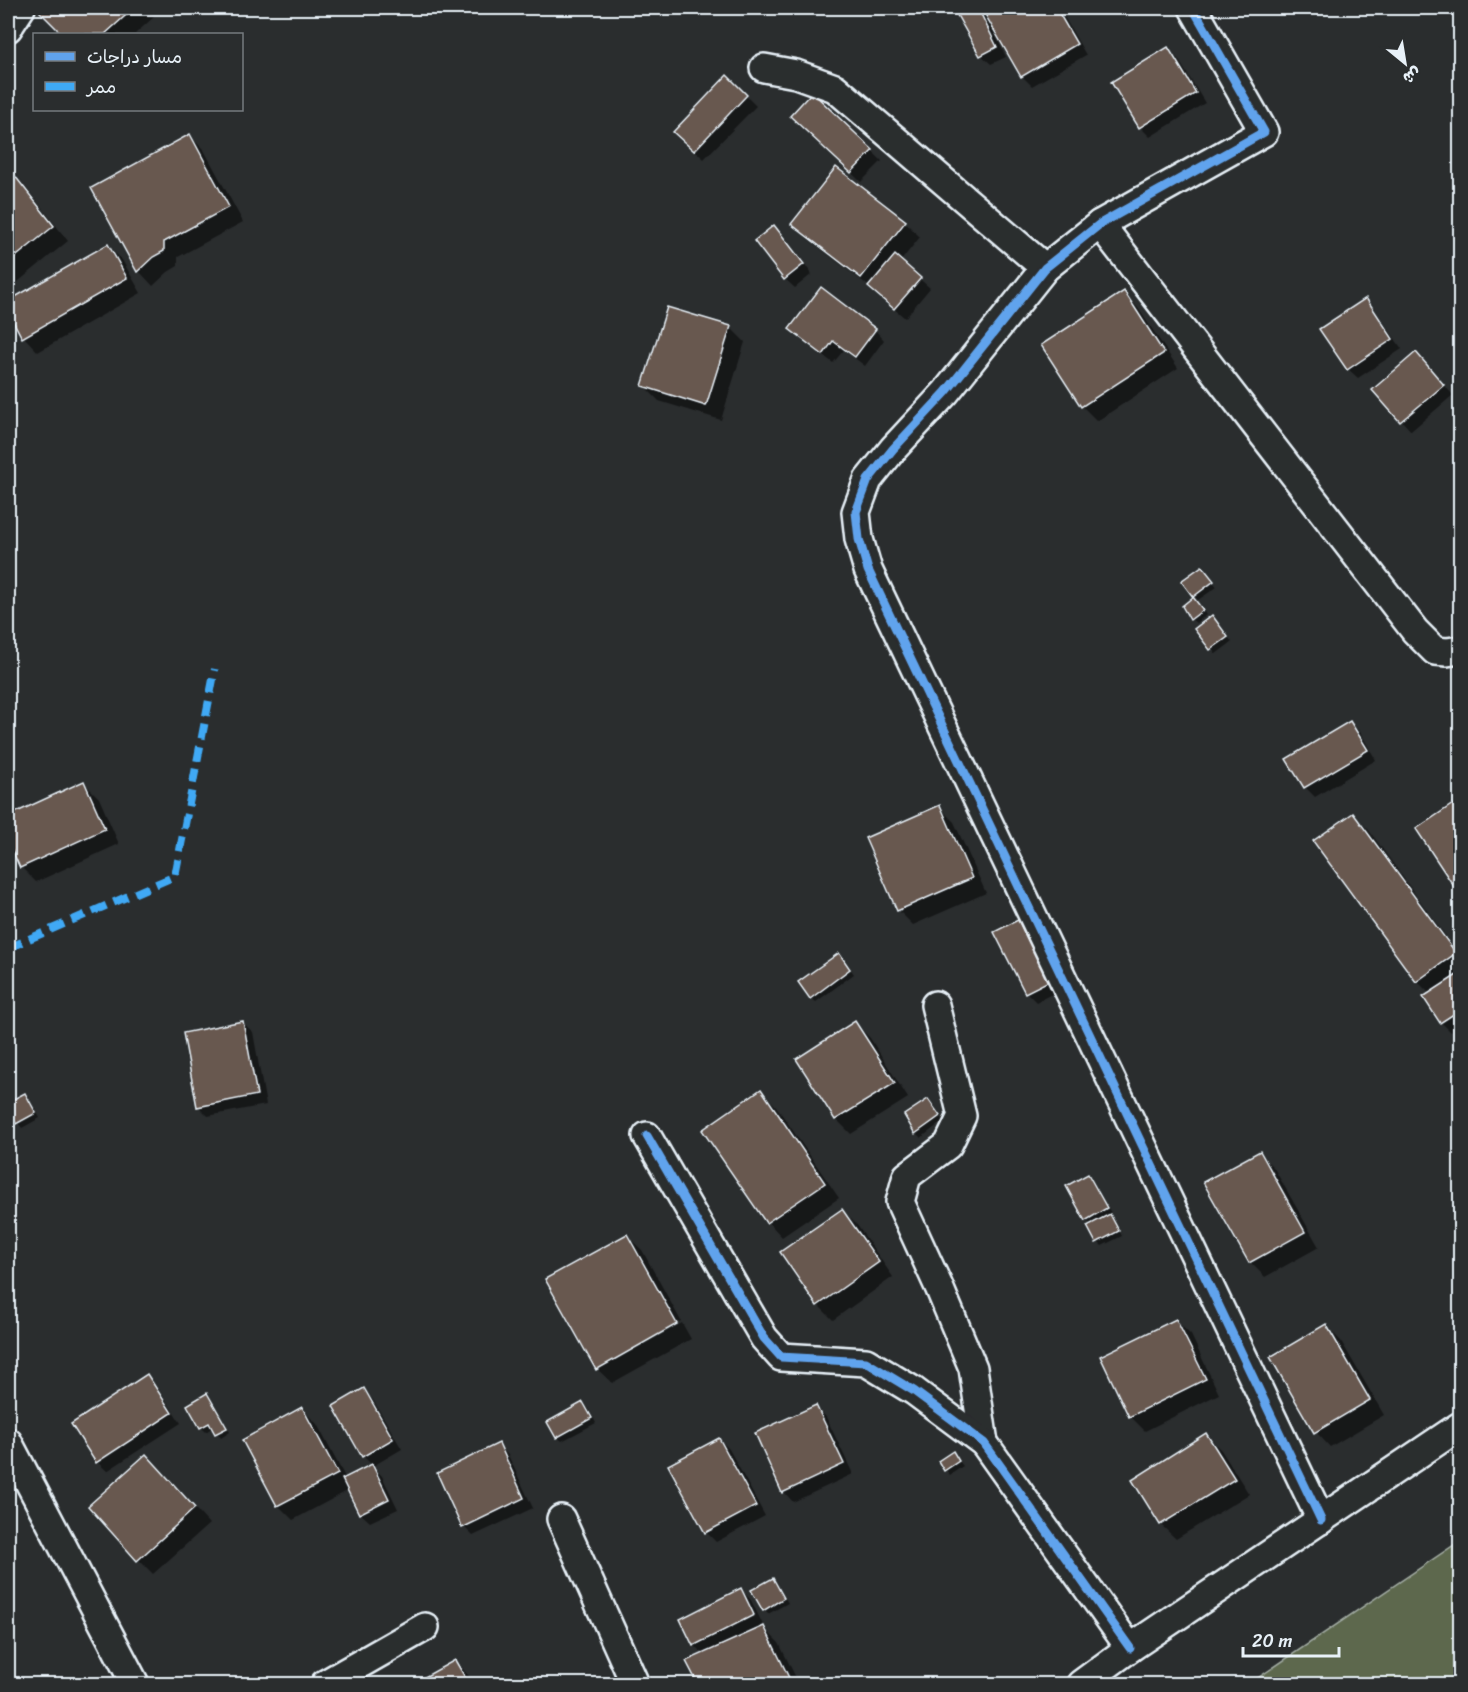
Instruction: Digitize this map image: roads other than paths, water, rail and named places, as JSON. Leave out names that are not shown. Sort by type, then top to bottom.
[{"type":"street","points":[[8,28],[21,8]]},
{"type":"street","points":[[1193,8],[1264,132],[1100,224],[1045,268],[946,392],[892,449],[868,480],[856,512],[859,539],[868,570],[1321,1520]]},
{"type":"street","points":[[764,68],[796,74],[835,88],[1045,268]]},
{"type":"street","points":[[1100,224],[1414,631],[1435,651],[1461,650]]},
{"type":"street","points":[[935,1005],[962,1116],[948,1144],[908,1176],[900,1202],[973,1368],[984,1443]]},
{"type":"street","points":[[647,1136],[764,1338],[781,1356],[866,1362],[914,1391],[984,1443],[1130,1648]]},
{"type":"street","points":[[1081,1684],[1130,1648],[1461,1426]]},
{"type":"street","points":[[8,1442],[135,1684]]},
{"type":"street","points":[[561,1519],[635,1684]]},
{"type":"street","points":[[325,1684],[425,1627]]}]
